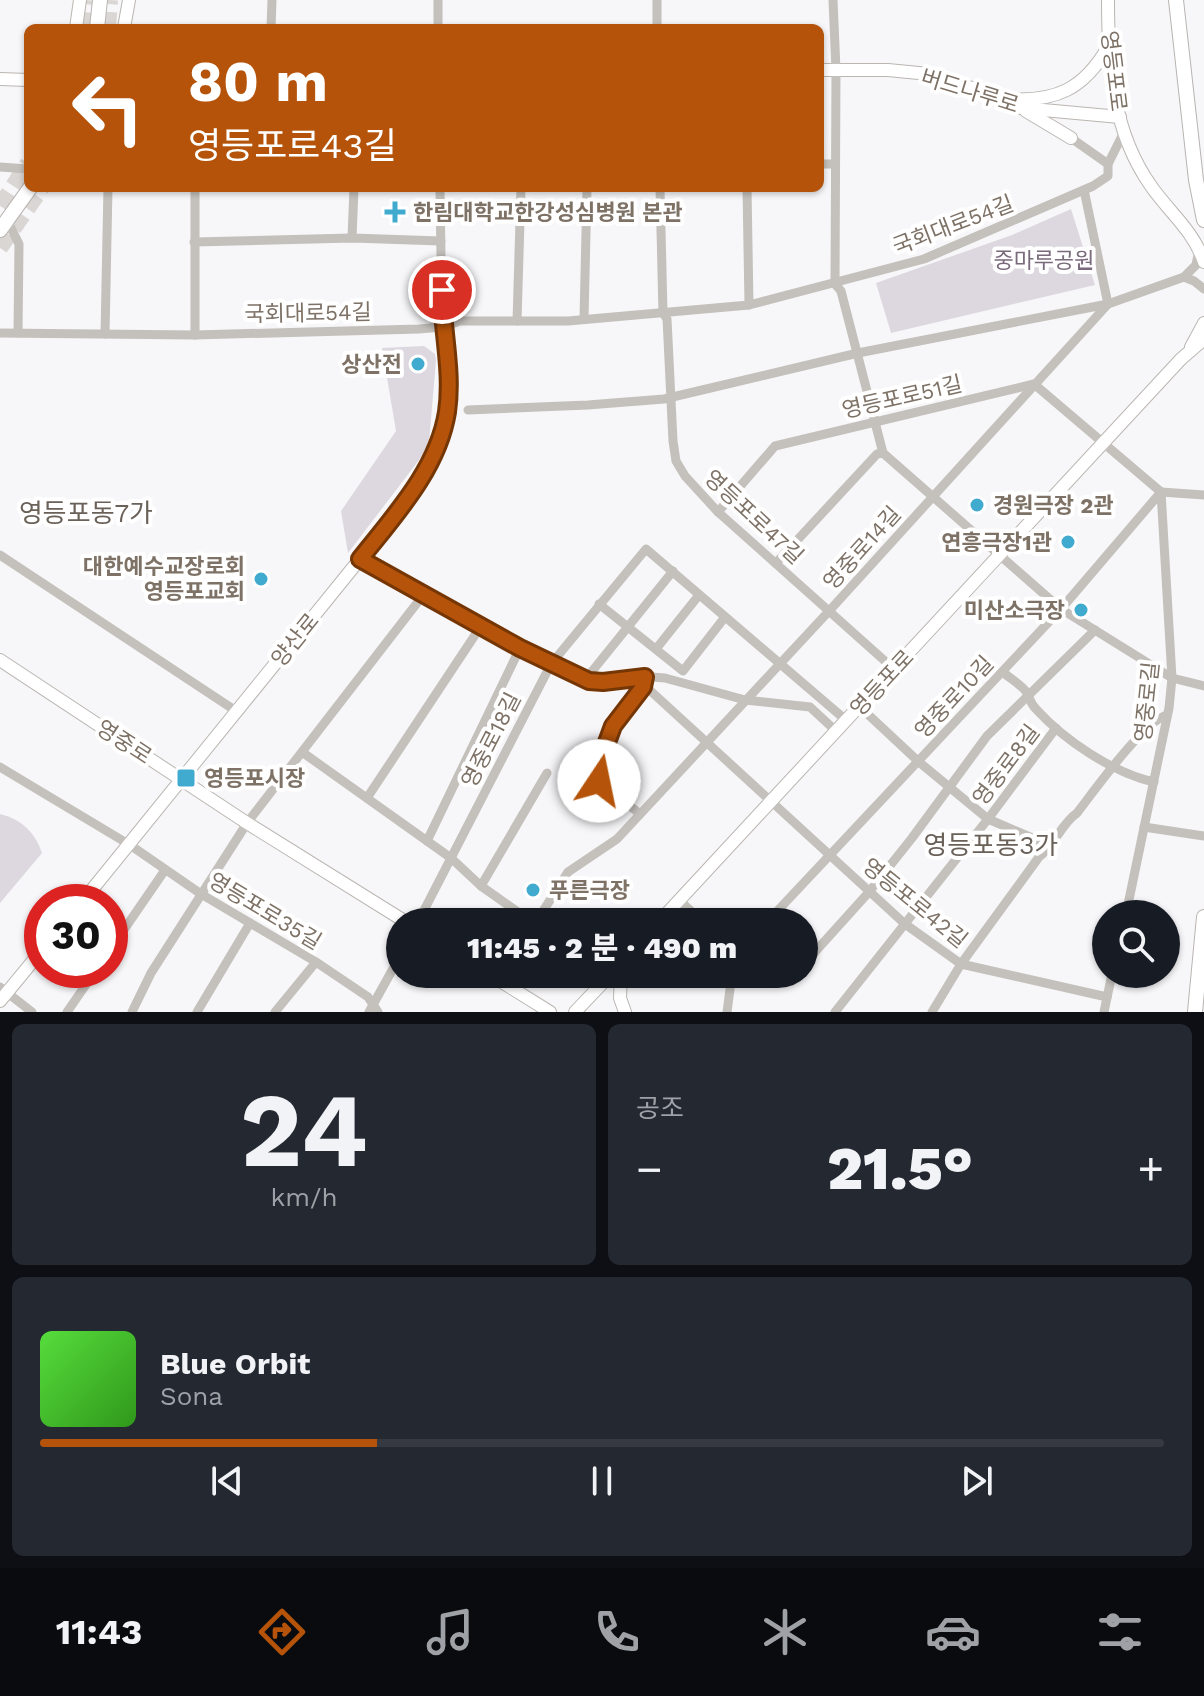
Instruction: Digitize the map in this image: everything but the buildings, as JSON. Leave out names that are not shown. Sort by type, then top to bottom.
[{"type":"main road","points":[[77,24],[80,0]]},
{"type":"main road","points":[[97,24],[100,0]]},
{"type":"main road","points":[[125,24],[129,0]]},
{"type":"main road","name":"영등포로","points":[[1108,0],[1112,83],[1123,134],[1151,187],[1188,230],[1202,255]]},
{"type":"main road","points":[[1176,0],[1196,180],[1204,220]]},
{"type":"main road","points":[[1002,98],[1033,100],[1069,90],[1098,64],[1108,47]]},
{"type":"main road","name":"버드나루로","points":[[824,70],[888,70],[929,74],[1002,98],[1021,108],[1120,117]]},
{"type":"main road","points":[[0,79],[24,80]]},
{"type":"main road","points":[[1021,108],[1071,138]]},
{"type":"main road","points":[[1071,138],[1067,127],[1070,119],[1082,112]]},
{"type":"main road","points":[[1193,141],[1204,175]]},
{"type":"main road","points":[[4,225],[27,192]]},
{"type":"main road","name":"영등포로","points":[[1190,350],[1204,323]]},
{"type":"main road","name":"영등포로","points":[[672,908],[1190,350],[1204,339]]},
{"type":"main road","name":"양산로","points":[[97,884],[391,520],[436,454],[447,412],[447,352]]},
{"type":"main road","name":"영중로","points":[[0,660],[247,823],[386,910]]},
{"type":"main road","points":[[1195,1012],[1204,917]]},
{"type":"main road","points":[[2,994],[24,970]]},
{"type":"main road","points":[[511,988],[550,1012]]},
{"type":"main road","points":[[575,1012],[598,988]]},
{"type":"main road","points":[[620,988],[625,1012]]},
{"type":"street","points":[[271,24],[272,0]]},
{"type":"street","points":[[438,0],[438,24]]},
{"type":"street","points":[[657,0],[657,24]]},
{"type":"street","points":[[833,0],[836,70],[835,284],[841,291],[883,453],[1061,609],[1172,678],[1204,686]]},
{"type":"street","points":[[1071,138],[1108,164],[1123,134]]},
{"type":"street","points":[[824,164],[835,164]]},
{"type":"street","name":"국회대로54길","points":[[0,333],[195,335],[442,327],[460,321],[584,319],[749,305],[924,259],[1084,190],[1108,176],[1108,164]]},
{"type":"street","points":[[0,167],[24,169]]},
{"type":"street","points":[[1084,190],[1108,304]]},
{"type":"street","points":[[105,334],[108,192]]},
{"type":"street","points":[[195,192],[195,335]]},
{"type":"street","points":[[352,238],[354,192]]},
{"type":"street","points":[[440,192],[442,327],[446,333],[447,352]]},
{"type":"street","points":[[517,321],[521,192]]},
{"type":"street","points":[[584,319],[587,192]]},
{"type":"street","name":"영등포로47길","points":[[660,192],[663,313],[667,319],[676,461],[685,476],[718,512],[895,670]]},
{"type":"street","points":[[747,192],[749,305]]},
{"type":"street","points":[[4,225],[19,244],[18,333]]},
{"type":"street","points":[[194,242],[352,238],[441,241]]},
{"type":"street","points":[[468,410],[595,405],[670,398],[858,353],[1108,304],[1184,277],[1202,255]]},
{"type":"street","points":[[1184,277],[1204,289]]},
{"type":"street","name":"영중로14길","points":[[544,908],[568,872],[617,839],[1108,304]]},
{"type":"street","points":[[1034,384],[1161,492],[1204,495]]},
{"type":"street","name":"영등포로51길","points":[[718,512],[775,446],[1034,384]]},
{"type":"street","points":[[776,563],[877,454],[883,453]]},
{"type":"street","name":"영중로10길","points":[[781,908],[1061,609],[1161,492]]},
{"type":"street","name":"영중로길","points":[[1129,900],[1172,678],[1161,492]]},
{"type":"street","name":"영중로18길","points":[[425,908],[551,664],[646,549],[673,571]]},
{"type":"street","points":[[0,555],[236,711]]},
{"type":"street","points":[[360,559],[520,648],[585,680],[603,682],[665,678],[745,700],[810,707],[837,732]]},
{"type":"street","points":[[585,680],[673,571],[847,721]]},
{"type":"street","points":[[132,1012],[151,973],[247,823],[424,594]]},
{"type":"street","points":[[656,649],[699,595]]},
{"type":"street","points":[[599,604],[683,671],[725,617]]},
{"type":"street","points":[[367,798],[481,626]]},
{"type":"street","points":[[818,949],[912,838],[987,736],[1095,630]]},
{"type":"street","points":[[427,841],[520,648]]},
{"type":"street","points":[[1003,672],[1027,693],[1037,711],[1056,728],[1112,768],[1154,782]]},
{"type":"street","points":[[640,814],[595,775],[613,726],[644,680]]},
{"type":"street","name":"영등포로42길","points":[[644,680],[869,892],[905,924],[961,964],[1107,997]]},
{"type":"street","points":[[860,707],[919,762],[988,819],[1051,846]]},
{"type":"street","points":[[932,1012],[961,964],[1071,816],[1077,813],[1112,768],[1160,717],[1167,715]]},
{"type":"street","name":"영중로8길","points":[[835,1012],[1056,728]]},
{"type":"street","points":[[302,752],[451,858],[481,886],[513,908]]},
{"type":"street","name":"영등포로35길","points":[[0,767],[130,845],[201,894],[316,962],[360,991],[374,1010]]},
{"type":"street","points":[[481,886],[547,773]]},
{"type":"street","points":[[1144,827],[1204,836]]},
{"type":"street","points":[[128,924],[165,870]]},
{"type":"street","points":[[679,900],[688,908]]},
{"type":"street","points":[[197,1012],[250,923]]},
{"type":"street","points":[[275,1012],[316,962]]},
{"type":"street","points":[[374,1010],[386,985]]},
{"type":"street","points":[[67,1012],[84,988]]},
{"type":"street","points":[[727,1012],[730,988]]},
{"type":"street","points":[[1104,1012],[1109,988]]},
{"type":"street","points":[[2,994],[32,1012]]},
{"type":"green space","name":"중마루공원","points":[[1071,209],[1095,285],[891,333],[876,283],[1012,235]]},
{"type":"green space","points":[[424,346],[435,354],[436,360],[429,443],[348,553],[341,511],[396,431],[382,348]]},
{"type":"green space","points":[[0,814],[26,828],[42,853],[0,903]]},
{"type":"tunnel","points":[[83,24],[86,0]]},
{"type":"tunnel","points":[[108,24],[110,0]]},
{"type":"tunnel","points":[[0,206],[24,169]]},
{"type":"tunnel","points":[[0,248],[39,192]]},
{"type":"place","name":"한림대학교한강성심병원 본관","points":[[395,212]]},
{"type":"place","name":"상산전","points":[[418,364]]},
{"type":"place","name":"경원극장 2관","points":[[977,505]]},
{"type":"place","name":"연흥극장1관","points":[[1068,542]]},
{"type":"place","name":"대한예수교장로회 영등포교회","points":[[261,579]]},
{"type":"place","name":"미산소극장","points":[[1081,610]]},
{"type":"place","name":"영등포시장","points":[[186,778]]},
{"type":"place","name":"푸른극장","points":[[533,890]]},
{"type":"district","name":"영등포동7가","points":[[86,513]]},
{"type":"district","name":"영등포동3가","points":[[991,845]]},
{"type":"route","points":[[442,290],[442,327],[446,333],[447,352],[447,412],[436,454],[360,559],[520,648],[589,681],[645,677],[643,687],[613,726],[595,775],[599,781]]}]
